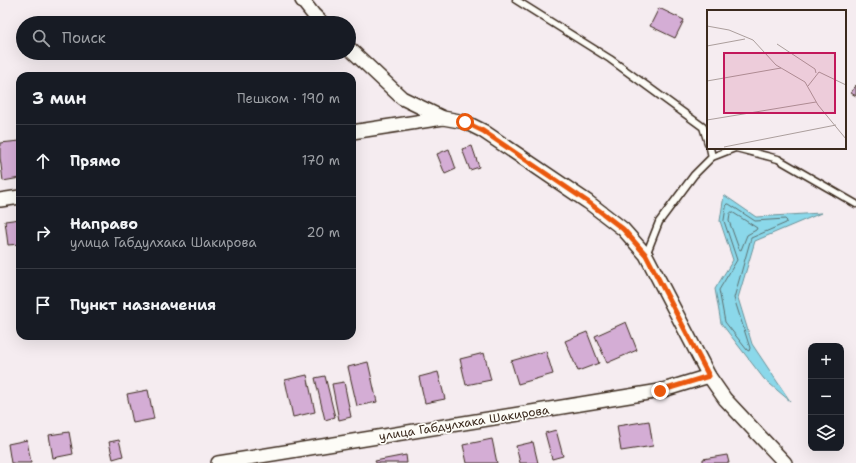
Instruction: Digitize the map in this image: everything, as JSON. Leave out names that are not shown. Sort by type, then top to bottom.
[{"type":"street","points":[[302,0],[315,16]]},
{"type":"street","points":[[356,55],[402,98],[443,118],[465,122],[483,131],[588,202],[623,229],[646,255],[709,376],[725,399],[785,463]]},
{"type":"street","points":[[356,131],[443,118]]},
{"type":"street","points":[[0,200],[16,198]]},
{"type":"street","name":"улица Габдулхака Шакирова","points":[[218,463],[660,391],[709,376]]},
{"type":"lane","points":[[516,0],[610,60],[703,127],[707,140]]},
{"type":"lane","points":[[710,149],[712,157]]},
{"type":"lane","points":[[646,255],[659,222],[694,175],[712,157],[733,149]]},
{"type":"lane","points":[[740,149],[778,160],[856,204]]},
{"type":"water","points":[[724,195],[756,217],[821,213],[755,241],[738,298],[752,344],[790,401],[764,379],[721,323],[715,289],[733,260],[720,221]]},
{"type":"building","points":[[659,8],[684,20],[675,38],[650,26]]},
{"type":"building","points":[[856,85],[856,96],[851,93]]},
{"type":"building","points":[[16,141],[16,179],[3,181],[0,143]]},
{"type":"building","points":[[472,146],[479,167],[470,170],[462,149]]},
{"type":"building","points":[[449,149],[456,169],[445,174],[437,154]]},
{"type":"building","points":[[16,220],[16,244],[8,245],[5,221]]},
{"type":"building","points":[[626,322],[637,350],[607,363],[595,336]]},
{"type":"building","points":[[587,332],[599,363],[578,371],[565,341]]},
{"type":"building","points":[[546,351],[553,374],[518,384],[511,361]]},
{"type":"building","points":[[484,353],[491,380],[466,385],[460,359]]},
{"type":"building","points":[[368,362],[377,402],[357,406],[348,367]]},
{"type":"building","points":[[438,372],[445,399],[425,403],[419,377]]},
{"type":"building","points":[[307,375],[315,412],[293,417],[285,380]]},
{"type":"building","points":[[325,376],[335,417],[325,420],[315,378]]},
{"type":"building","points":[[344,382],[351,417],[339,420],[332,384]]},
{"type":"building","points":[[148,390],[154,419],[133,423],[127,394]]},
{"type":"building","points":[[649,421],[653,446],[621,451],[617,426]]},
{"type":"building","points":[[556,430],[563,456],[552,459],[545,433]]},
{"type":"building","points":[[69,432],[73,454],[53,458],[49,435]]},
{"type":"building","points":[[492,439],[497,463],[467,463],[463,445]]},
{"type":"building","points":[[27,440],[31,463],[11,463],[8,444]]},
{"type":"building","points":[[119,440],[123,456],[113,459],[109,442]]},
{"type":"building","points":[[533,442],[538,463],[520,463],[516,446]]},
{"type":"building","points":[[406,455],[407,463],[376,463],[375,461]]},
{"type":"building","points":[[727,455],[729,463],[703,463],[703,459]]},
{"type":"route","points":[[465,122],[483,131],[588,202],[623,229],[646,255],[709,376],[660,391]]}]
